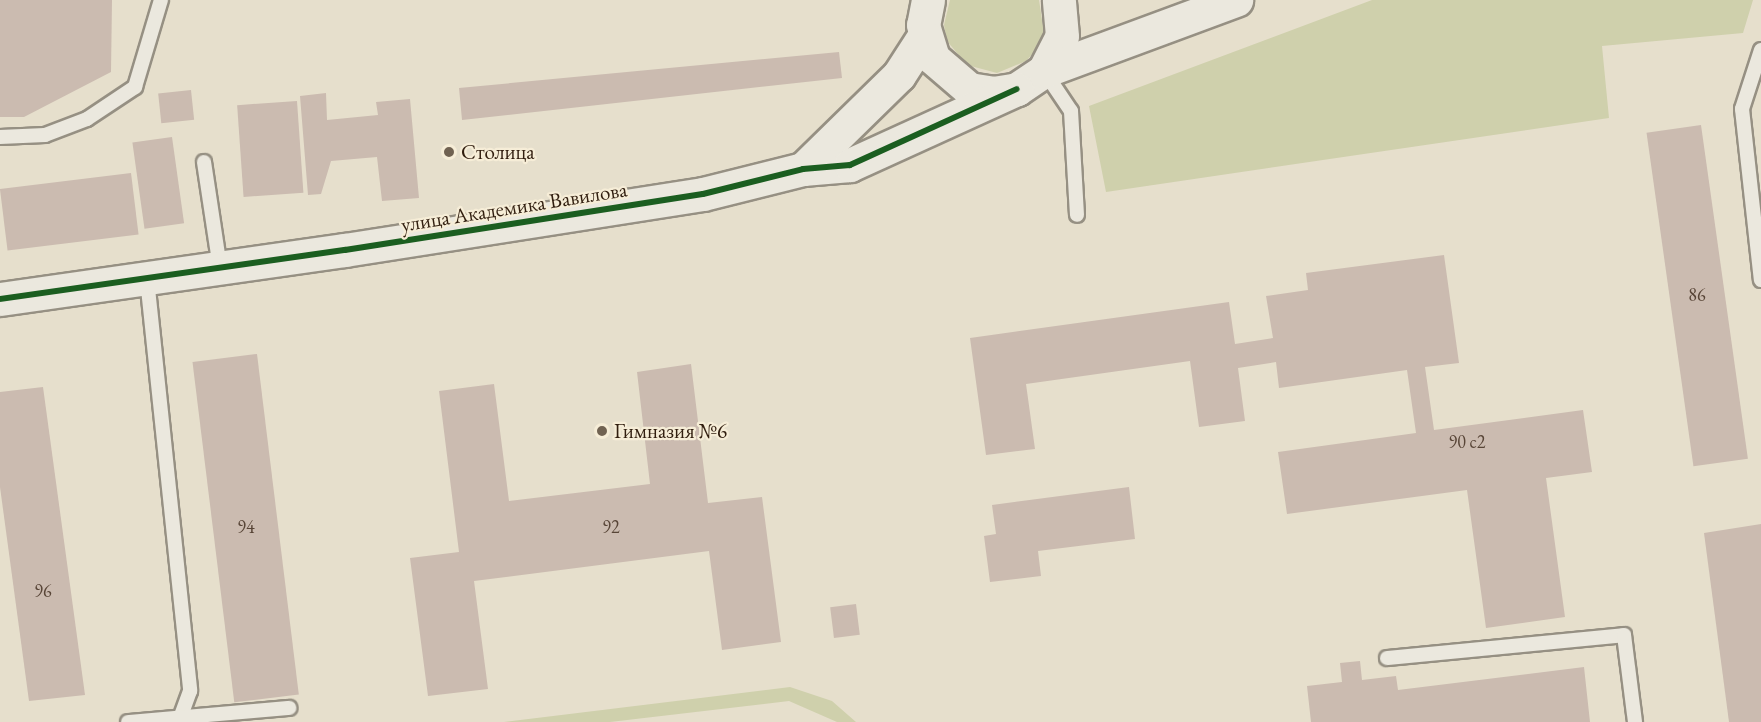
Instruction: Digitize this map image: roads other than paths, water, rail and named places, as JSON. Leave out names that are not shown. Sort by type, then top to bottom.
[{"type":"street","points":[[803,169],[899,75],[924,36],[928,0]]},
{"type":"street","points":[[1044,71],[1062,36],[1059,0]]},
{"type":"street","points":[[1044,71],[1236,0]]},
{"type":"street","points":[[924,36],[933,58],[962,85],[993,93],[1017,89]]},
{"type":"street","name":"улица Академика Вавилова","points":[[0,299],[147,279],[704,194],[803,169],[850,165],[1017,89],[1044,71]]},
{"type":"lane","points":[[0,137],[45,135],[87,119],[135,87],[161,0]]},
{"type":"lane","points":[[1761,50],[1742,110],[1761,280]]},
{"type":"lane","points":[[1044,71],[1071,111],[1077,214]]},
{"type":"lane","points":[[204,162],[220,268]]},
{"type":"lane","points":[[147,279],[190,691],[180,719]]},
{"type":"lane","points":[[1387,658],[1624,635],[1635,722]]},
{"type":"lane","points":[[128,722],[289,708]]},
{"type":"place","name":"Столица","points":[[449,152]]},
{"type":"place","name":"Гимназия №6","points":[[602,431]]}]
